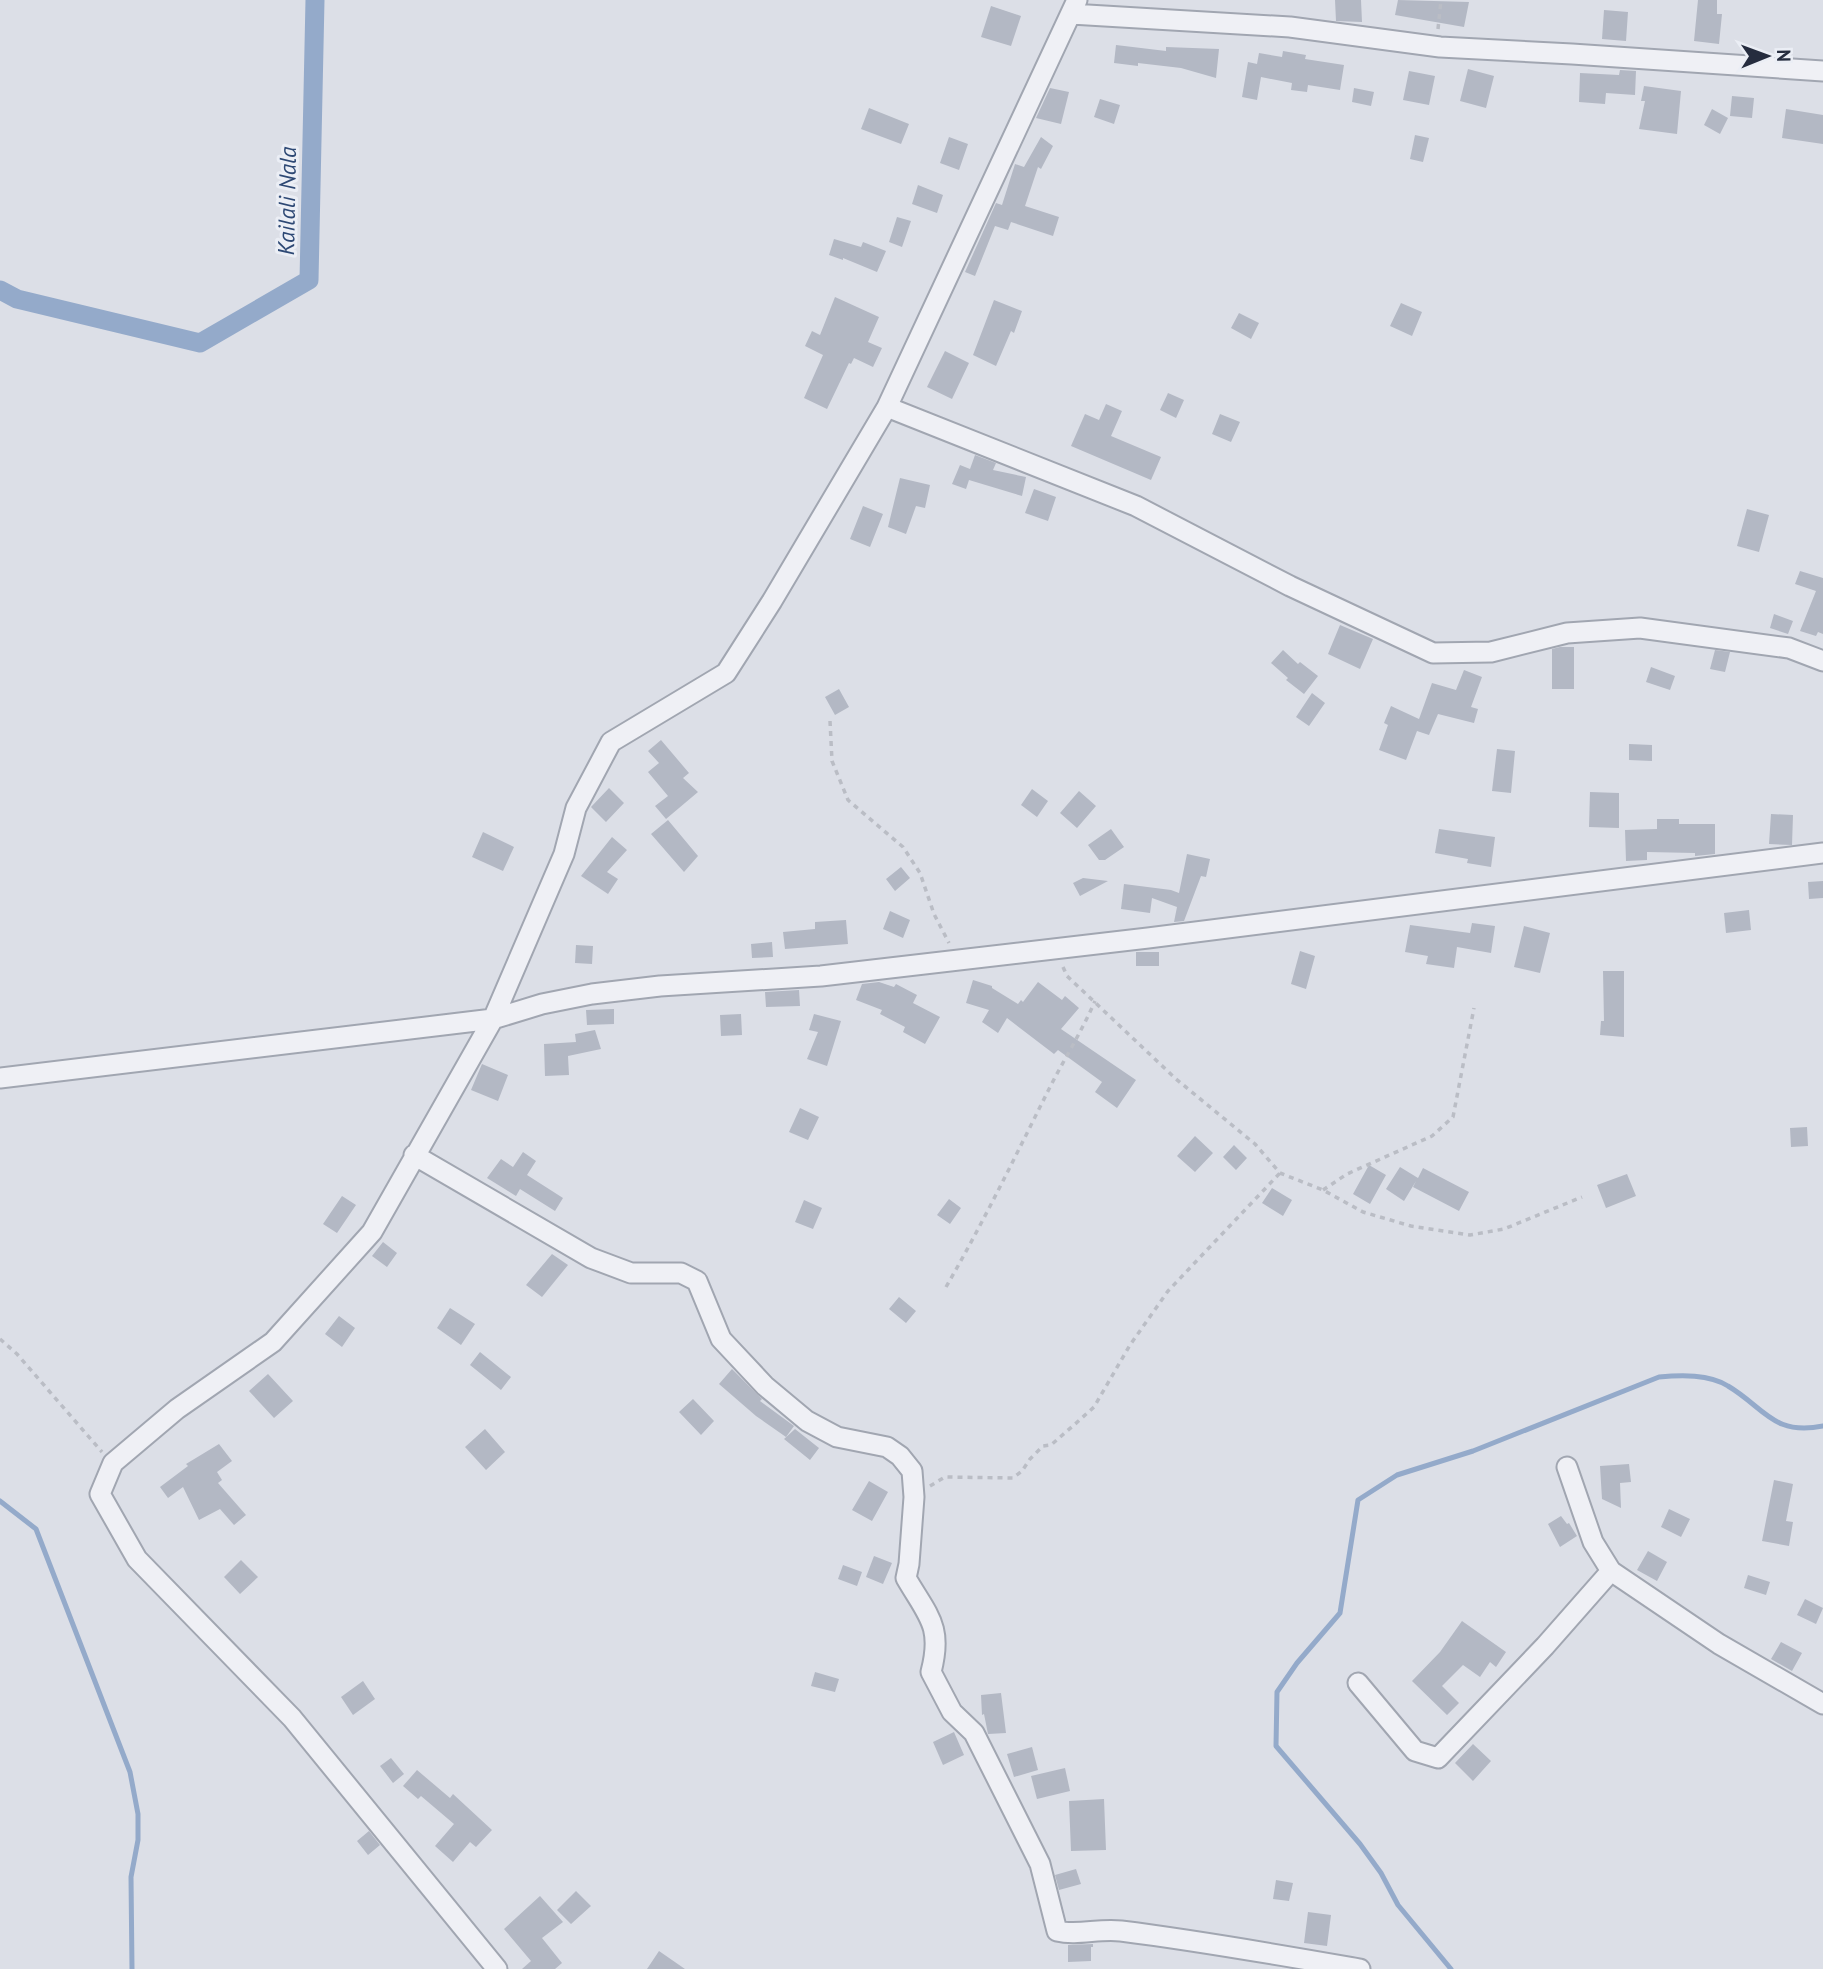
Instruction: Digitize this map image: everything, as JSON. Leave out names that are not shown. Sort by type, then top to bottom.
[{"type":"street","points":[[497,1969],[292,1718],[137,1559],[100,1494],[113,1463],[177,1409],[273,1342],[372,1232],[492,1019],[564,854],[576,808],[611,742],[726,673],[887,407],[1074,7],[1290,27],[1440,47],[1823,71]]},
{"type":"street","points":[[887,407],[1136,506],[1290,586],[1433,653],[1491,652],[1567,633],[1640,628],[1789,649],[1823,661]]},
{"type":"street","points":[[0,1078],[492,1019],[542,1004],[606,992],[821,976],[1823,853]]},
{"type":"street","points":[[414,1155],[591,1258],[631,1273],[681,1273],[697,1281],[722,1339],[765,1386],[807,1421],[837,1437],[887,1447],[900,1456],[912,1471],[914,1497],[906,1578],[934,1626],[936,1651],[931,1672],[952,1712],[974,1733],[1040,1864],[1057,1931],[1068,1934],[1110,1929],[1212,1943],[1360,1969]]},
{"type":"street","points":[[1567,1467],[1593,1542],[1611,1571],[1719,1644],[1823,1704]]},
{"type":"street","points":[[1358,1684],[1415,1751],[1437,1758],[1545,1646],[1611,1571]]},
{"type":"path","points":[[1440,47],[1437,18],[1441,0]]},
{"type":"path","points":[[830,721],[832,761],[848,800],[903,847],[920,873],[934,914],[958,960]]},
{"type":"path","points":[[1055,949],[1067,976],[1176,1079],[1255,1144],[1280,1173],[1323,1190],[1363,1212],[1411,1226],[1470,1235],[1504,1229],[1582,1197]]},
{"type":"path","points":[[946,1287],[981,1225],[1095,1001]]},
{"type":"path","points":[[1323,1190],[1347,1174],[1432,1136],[1453,1117],[1474,1007]]},
{"type":"path","points":[[914,1497],[946,1476],[1013,1478],[1023,1471],[1043,1446],[1051,1445],[1094,1407],[1129,1345],[1168,1291],[1280,1173]]},
{"type":"path","points":[[0,1339],[17,1354],[113,1463]]},
{"type":"building","points":[[1335,0],[1361,0],[1362,22],[1336,21]]},
{"type":"building","points":[[1398,0],[1469,2],[1464,27],[1395,15]]},
{"type":"building","points":[[1698,0],[1717,0],[1717,14],[1722,14],[1719,44],[1694,41]]},
{"type":"building","points":[[991,6],[1021,16],[1011,46],[981,37]]},
{"type":"building","points":[[1604,10],[1628,12],[1626,41],[1602,39]]},
{"type":"building","points":[[1116,45],[1166,51],[1166,47],[1219,49],[1216,78],[1181,68],[1114,63]]},
{"type":"building","points":[[1283,51],[1306,55],[1305,59],[1344,65],[1340,90],[1308,85],[1307,92],[1291,90],[1292,83],[1261,77],[1257,100],[1242,97],[1248,62],[1257,64],[1259,53],[1282,57]]},
{"type":"building","points":[[1468,69],[1494,76],[1486,108],[1460,101]]},
{"type":"building","points":[[1620,70],[1636,71],[1635,95],[1606,93],[1605,104],[1579,102],[1580,73],[1619,75]]},
{"type":"building","points":[[1409,71],[1435,76],[1429,105],[1403,100]]},
{"type":"building","points":[[1644,86],[1681,91],[1677,134],[1639,129],[1645,101],[1641,101]]},
{"type":"building","points":[[1050,88],[1069,92],[1061,124],[1036,118]]},
{"type":"building","points":[[1354,88],[1374,92],[1371,106],[1352,102]]},
{"type":"building","points":[[1732,96],[1754,98],[1752,118],[1730,116]]},
{"type":"building","points":[[1100,99],[1120,105],[1114,124],[1094,117]]},
{"type":"building","points":[[869,108],[909,124],[901,144],[861,129]]},
{"type":"building","points":[[1712,109],[1728,118],[1720,134],[1704,125]]},
{"type":"building","points":[[1786,109],[1823,115],[1823,144],[1782,138]]},
{"type":"building","points":[[1415,135],[1429,138],[1423,162],[1410,159]]},
{"type":"building","points":[[949,137],[968,144],[959,170],[940,163]]},
{"type":"building","points":[[1041,137],[1053,146],[1041,169],[1038,167],[1025,206],[1059,217],[1053,236],[1011,222],[1008,230],[995,226],[975,276],[965,272],[996,203],[1002,205],[1015,164],[1024,167]]},
{"type":"building","points":[[918,185],[943,195],[937,213],[912,204]]},
{"type":"building","points":[[897,217],[911,221],[902,247],[889,242]]},
{"type":"building","points":[[834,239],[861,247],[863,242],[886,251],[877,272],[829,255]]},
{"type":"building","points":[[835,297],[879,317],[868,342],[882,348],[873,367],[854,358],[851,364],[849,363],[827,409],[804,398],[823,355],[805,346],[812,331],[820,335]]},
{"type":"building","points":[[994,300],[1022,311],[1014,333],[1011,331],[996,366],[973,355]]},
{"type":"building","points":[[1401,303],[1422,312],[1412,336],[1390,326]]},
{"type":"building","points":[[1239,313],[1259,323],[1251,339],[1231,328]]},
{"type":"building","points":[[945,351],[969,363],[952,399],[927,387]]},
{"type":"building","points":[[1168,393],[1184,400],[1176,418],[1160,410]]},
{"type":"building","points":[[1106,404],[1122,411],[1111,436],[1161,457],[1151,480],[1071,446],[1085,414],[1099,420]]},
{"type":"building","points":[[1220,414],[1240,422],[1231,442],[1212,434]]},
{"type":"building","points":[[975,455],[996,463],[993,470],[1026,477],[1022,496],[969,480],[966,489],[952,484],[960,465],[970,469]]},
{"type":"building","points":[[900,478],[930,485],[925,508],[916,506],[906,534],[888,527]]},
{"type":"building","points":[[1034,489],[1056,497],[1048,521],[1025,513]]},
{"type":"building","points":[[863,506],[883,514],[870,547],[850,539]]},
{"type":"building","points":[[1747,509],[1769,515],[1759,552],[1737,546]]},
{"type":"building","points":[[1800,571],[1823,578],[1823,634],[1818,632],[1816,636],[1800,631],[1816,591],[1795,584]]},
{"type":"building","points":[[1774,614],[1793,621],[1788,634],[1770,628]]},
{"type":"building","points":[[1340,625],[1373,639],[1360,669],[1328,654]]},
{"type":"building","points":[[1574,647],[1574,689],[1552,689],[1552,649]]},
{"type":"building","points":[[1283,650],[1298,664],[1300,662],[1318,676],[1304,694],[1286,680],[1288,678],[1271,663]]},
{"type":"building","points":[[1715,650],[1730,652],[1725,672],[1710,669]]},
{"type":"building","points":[[1651,667],[1675,676],[1670,690],[1646,682]]},
{"type":"building","points":[[1464,670],[1482,677],[1471,707],[1478,709],[1474,723],[1438,714],[1429,735],[1417,731],[1406,760],[1379,750],[1388,725],[1384,723],[1391,706],[1419,719],[1432,683],[1456,690]]},
{"type":"building","points":[[839,689],[849,707],[835,715],[825,697]]},
{"type":"building","points":[[1312,693],[1325,703],[1309,726],[1296,717]]},
{"type":"building","points":[[661,740],[689,773],[683,778],[698,792],[666,819],[655,806],[668,796],[648,772],[659,763],[648,751]]},
{"type":"building","points":[[1629,744],[1652,745],[1652,761],[1629,760]]},
{"type":"building","points":[[1497,749],[1515,751],[1511,793],[1492,791]]},
{"type":"building","points":[[609,788],[624,803],[606,822],[591,807]]},
{"type":"building","points":[[1032,789],[1048,801],[1037,817],[1021,805]]},
{"type":"building","points":[[1079,791],[1096,806],[1077,828],[1060,813]]},
{"type":"building","points":[[1590,792],[1619,793],[1619,828],[1589,827]]},
{"type":"building","points":[[1771,814],[1793,815],[1792,845],[1769,844]]},
{"type":"building","points":[[1657,819],[1679,819],[1679,824],[1715,824],[1715,854],[1695,856],[1695,853],[1647,852],[1647,860],[1626,861],[1625,830],[1657,829]]},
{"type":"building","points":[[668,820],[698,856],[684,872],[651,834]]},
{"type":"building","points":[[1111,829],[1124,847],[1105,860],[1099,860],[1088,845]]},
{"type":"building","points":[[1439,829],[1495,837],[1491,867],[1467,863],[1468,859],[1435,853]]},
{"type":"building","points":[[483,832],[514,847],[503,871],[472,857]]},
{"type":"building","points":[[612,837],[627,850],[607,872],[618,879],[608,894],[581,876]]},
{"type":"building","points":[[1187,854],[1210,859],[1206,877],[1201,876],[1184,921],[1174,922],[1177,907],[1152,898],[1150,913],[1121,909],[1124,884],[1179,893]]},
{"type":"building","points":[[901,867],[910,878],[895,891],[886,879]]},
{"type":"building","points":[[1083,878],[1108,881],[1080,896],[1073,883]]},
{"type":"building","points":[[1823,881],[1823,898],[1809,899],[1808,882]]},
{"type":"building","points":[[1749,910],[1751,930],[1726,933],[1724,913]]},
{"type":"building","points":[[890,911],[910,920],[903,938],[883,929]]},
{"type":"building","points":[[846,920],[848,944],[785,949],[783,932],[815,929],[815,922]]},
{"type":"building","points":[[1472,923],[1495,926],[1491,953],[1457,947],[1454,968],[1426,964],[1428,956],[1405,952],[1410,925],[1470,933]]},
{"type":"building","points":[[1524,926],[1550,933],[1540,973],[1514,967]]},
{"type":"building","points":[[772,942],[773,957],[752,958],[751,944]]},
{"type":"building","points":[[576,945],[593,946],[592,964],[575,963]]},
{"type":"building","points":[[1300,951],[1315,956],[1306,989],[1291,984]]},
{"type":"building","points":[[1136,952],[1159,952],[1159,966],[1136,966]]},
{"type":"building","points":[[1603,971],[1624,971],[1624,1037],[1600,1035],[1601,1021],[1604,1021]]},
{"type":"building","points":[[973,980],[992,986],[1018,1004],[1021,1000],[1023,1002],[1038,982],[1062,1000],[1065,996],[1079,1008],[1061,1029],[1136,1080],[1117,1108],[1095,1092],[1102,1082],[1058,1050],[1054,1054],[1007,1018],[998,1033],[982,1022],[989,1010],[966,1003]]},
{"type":"building","points":[[879,982],[894,987],[896,984],[917,995],[913,1003],[940,1017],[925,1044],[903,1032],[905,1027],[880,1014],[882,1010],[856,1000],[862,984]]},
{"type":"building","points":[[799,990],[800,1006],[766,1007],[765,992]]},
{"type":"building","points":[[614,1009],[614,1024],[587,1025],[586,1010]]},
{"type":"building","points":[[741,1014],[742,1035],[721,1036],[720,1015]]},
{"type":"building","points":[[814,1014],[841,1021],[827,1066],[807,1059],[818,1032],[809,1030]]},
{"type":"building","points":[[595,1030],[601,1049],[568,1056],[569,1075],[545,1076],[544,1044],[576,1042],[575,1034]]},
{"type":"building","points":[[482,1064],[508,1075],[498,1101],[471,1090]]},
{"type":"building","points":[[800,1108],[819,1117],[808,1140],[789,1132]]},
{"type":"building","points":[[1807,1127],[1808,1146],[1791,1147],[1790,1128]]},
{"type":"building","points":[[1195,1136],[1213,1153],[1195,1172],[1177,1156]]},
{"type":"building","points":[[1234,1145],[1247,1158],[1236,1170],[1223,1157]]},
{"type":"building","points":[[523,1152],[536,1161],[527,1175],[563,1198],[555,1211],[520,1189],[516,1196],[487,1178],[501,1159],[513,1167]]},
{"type":"building","points":[[1369,1165],[1386,1175],[1370,1204],[1353,1194]]},
{"type":"building","points":[[1400,1167],[1418,1178],[1423,1168],[1469,1192],[1459,1211],[1413,1187],[1416,1181],[1404,1201],[1386,1189]]},
{"type":"building","points":[[1627,1174],[1636,1196],[1606,1208],[1597,1185]]},
{"type":"building","points":[[1272,1188],[1292,1200],[1283,1216],[1262,1203]]},
{"type":"building","points":[[342,1196],[356,1205],[337,1233],[323,1224]]},
{"type":"building","points":[[949,1199],[961,1208],[950,1224],[937,1215]]},
{"type":"building","points":[[804,1200],[822,1208],[813,1229],[795,1222]]},
{"type":"building","points":[[383,1242],[397,1253],[387,1267],[372,1256]]},
{"type":"building","points":[[552,1254],[568,1265],[542,1297],[526,1285]]},
{"type":"building","points":[[899,1297],[916,1311],[906,1323],[889,1309]]},
{"type":"building","points":[[450,1308],[475,1324],[461,1345],[437,1328]]},
{"type":"building","points":[[339,1316],[355,1328],[342,1347],[325,1334]]},
{"type":"building","points":[[480,1352],[511,1377],[501,1390],[470,1365]]},
{"type":"building","points":[[732,1369],[762,1399],[760,1401],[794,1426],[786,1437],[756,1416],[719,1384]]},
{"type":"building","points":[[268,1374],[293,1401],[274,1418],[249,1391]]},
{"type":"building","points":[[693,1399],[714,1421],[701,1435],[679,1412]]},
{"type":"building","points":[[485,1429],[505,1452],[486,1470],[465,1447]]},
{"type":"building","points":[[795,1429],[819,1448],[810,1460],[784,1439]]},
{"type":"building","points":[[219,1444],[232,1461],[217,1472],[222,1480],[218,1483],[246,1515],[234,1525],[220,1509],[199,1520],[183,1487],[168,1498],[160,1487],[188,1466],[186,1464]]},
{"type":"building","points":[[1629,1464],[1631,1482],[1620,1483],[1621,1508],[1602,1499],[1600,1466]]},
{"type":"building","points":[[1774,1480],[1793,1484],[1786,1521],[1793,1522],[1789,1546],[1762,1541]]},
{"type":"building","points":[[869,1481],[888,1492],[872,1521],[852,1510]]},
{"type":"building","points":[[1669,1509],[1690,1519],[1681,1537],[1661,1527]]},
{"type":"building","points":[[1561,1516],[1577,1536],[1560,1547],[1548,1524]]},
{"type":"building","points":[[1648,1551],[1667,1562],[1657,1581],[1637,1570]]},
{"type":"building","points":[[874,1556],[892,1563],[883,1584],[866,1577]]},
{"type":"building","points":[[241,1560],[258,1577],[240,1594],[224,1577]]},
{"type":"building","points":[[843,1565],[862,1572],[857,1586],[838,1579]]},
{"type":"building","points":[[1748,1575],[1770,1582],[1766,1595],[1744,1588]]},
{"type":"building","points":[[1805,1599],[1823,1608],[1816,1624],[1797,1615]]},
{"type":"building","points":[[1462,1621],[1506,1652],[1496,1667],[1490,1662],[1480,1677],[1463,1665],[1442,1686],[1459,1703],[1447,1715],[1412,1681],[1440,1652]]},
{"type":"building","points":[[1781,1642],[1802,1653],[1792,1671],[1771,1659]]},
{"type":"building","points":[[815,1672],[839,1679],[835,1692],[811,1686]]},
{"type":"building","points":[[363,1681],[375,1699],[353,1715],[341,1697]]},
{"type":"building","points":[[1001,1693],[1006,1733],[988,1734],[984,1714],[982,1715],[981,1695]]},
{"type":"building","points":[[954,1732],[964,1755],[943,1765],[933,1742]]},
{"type":"building","points":[[1473,1744],[1491,1761],[1473,1781],[1455,1763]]},
{"type":"building","points":[[1032,1747],[1038,1770],[1014,1777],[1007,1754]]},
{"type":"building","points":[[391,1758],[404,1774],[393,1783],[380,1766]]},
{"type":"building","points":[[1065,1768],[1070,1791],[1037,1799],[1031,1776]]},
{"type":"building","points":[[417,1770],[450,1798],[453,1794],[492,1830],[476,1847],[470,1842],[453,1862],[435,1846],[454,1824],[421,1796],[418,1799],[403,1786]]},
{"type":"building","points":[[1104,1799],[1106,1850],[1071,1851],[1069,1801]]},
{"type":"building","points":[[369,1831],[380,1845],[368,1855],[357,1841]]},
{"type":"building","points":[[1076,1869],[1081,1884],[1059,1890],[1055,1875]]},
{"type":"building","points":[[1276,1880],[1293,1883],[1289,1901],[1273,1899]]},
{"type":"building","points":[[576,1891],[591,1906],[571,1924],[557,1910]]},
{"type":"building","points":[[540,1896],[563,1922],[542,1938],[562,1963],[555,1969],[522,1969],[531,1961],[504,1929]]},
{"type":"building","points":[[1308,1912],[1331,1915],[1327,1946],[1304,1943]]},
{"type":"building","points":[[1093,1944],[1091,1961],[1068,1962],[1068,1945]]},
{"type":"building","points":[[659,1951],[685,1969],[647,1969]]},
{"type":"waterway","name":"Kailali Nala","points":[[0,290],[17,299],[200,343],[309,280],[315,0]]},
{"type":"waterway","points":[[1451,1969],[1398,1905],[1381,1873],[1360,1844],[1276,1746],[1277,1692],[1297,1663],[1340,1613],[1358,1500],[1397,1475],[1473,1451],[1659,1377],[1712,1379],[1741,1394],[1781,1424],[1806,1428],[1823,1426]]},
{"type":"waterway","points":[[0,1501],[36,1529],[130,1772],[138,1814],[138,1840],[131,1877],[132,1969]]}]
